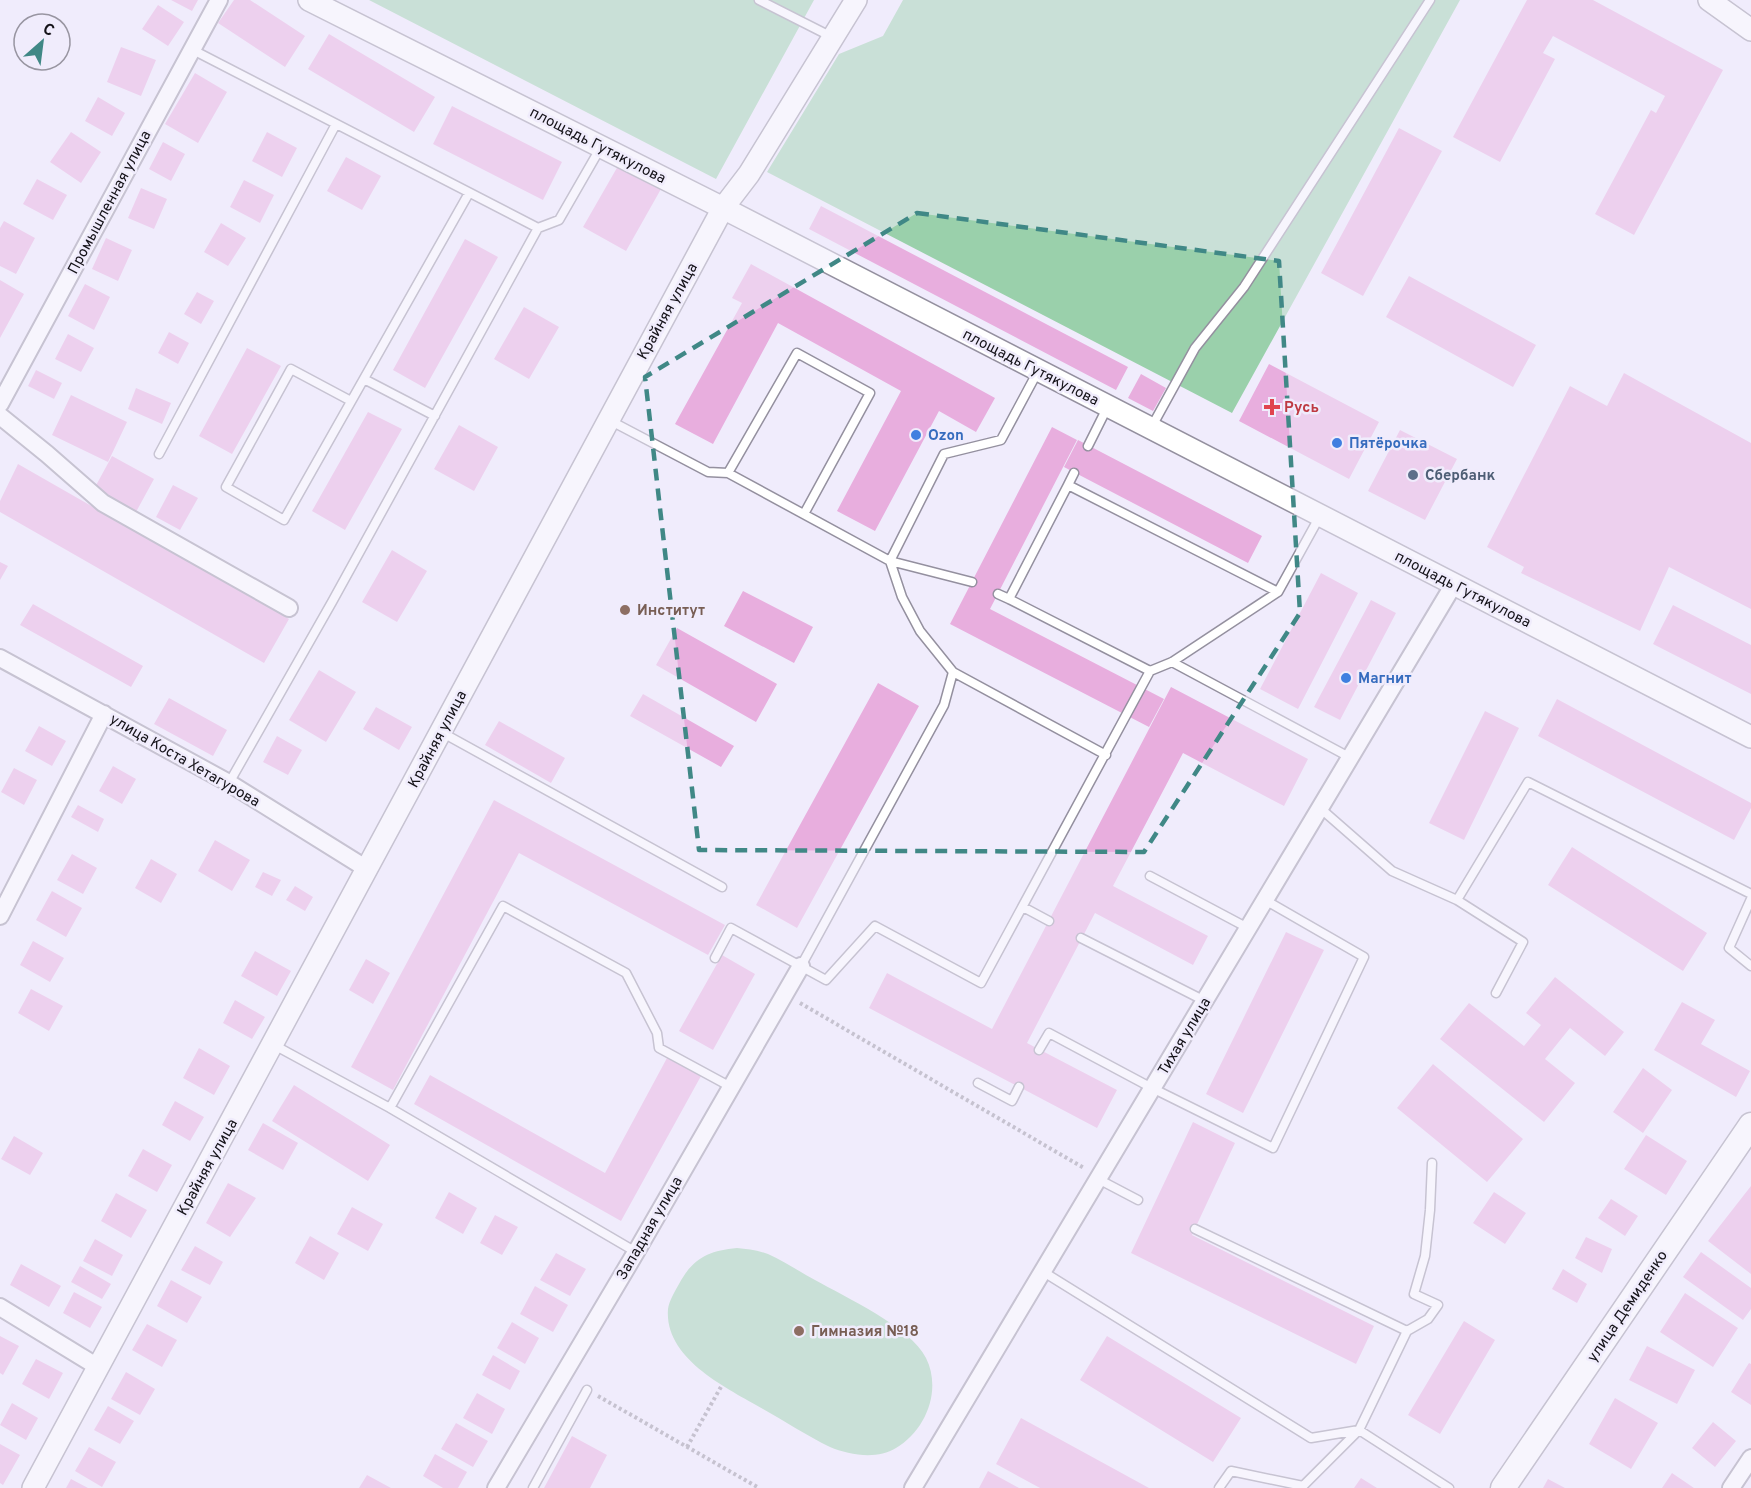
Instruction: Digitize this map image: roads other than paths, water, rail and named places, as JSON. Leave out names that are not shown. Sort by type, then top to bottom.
[{"type":"main road","name":"улица Демиденко","points":[[1503,1488],[1751,1125]]},
{"type":"street","name":"Промышленная улица","points":[[0,404],[219,0]]},
{"type":"street","name":"площадь Гутякулова","points":[[309,0],[723,208],[1751,737]]},
{"type":"street","name":"Крайняя улица","points":[[33,1488],[723,208],[749,174],[856,0]]},
{"type":"street","points":[[1709,0],[1751,30]]},
{"type":"street","points":[[0,416],[47,453],[103,503],[289,608]]},
{"type":"street","name":"Тихая улица","points":[[913,1488],[1042,1271],[1094,1175],[1152,1088],[1205,1001],[1454,584]]},
{"type":"street","name":"улица Коста Хетагурова","points":[[0,658],[229,783],[367,869]]},
{"type":"street","points":[[0,915],[105,714]]},
{"type":"street","name":"Западная улица","points":[[496,1488],[636,1252],[801,966]]},
{"type":"street","points":[[0,1307],[98,1367]]},
{"type":"street","points":[[1731,1488],[1751,1458]]},
{"type":"lane","points":[[759,0],[832,37]]},
{"type":"lane","points":[[1151,428],[1195,348],[1244,287],[1430,0]]},
{"type":"lane","points":[[191,49],[538,228]]},
{"type":"lane","points":[[159,454],[336,124]]},
{"type":"lane","points":[[229,783],[332,602],[538,228],[559,220],[602,147]]},
{"type":"lane","points":[[351,401],[291,369],[226,488],[284,520],[469,192]]},
{"type":"lane","points":[[728,473],[797,353],[849,381],[870,393],[804,514]]},
{"type":"lane","points":[[1038,371],[1001,440],[944,454],[890,561],[902,597],[920,631],[953,672],[1106,755]]},
{"type":"lane","points":[[364,379],[435,416]]},
{"type":"lane","points":[[1088,446],[1107,406]]},
{"type":"lane","points":[[609,419],[708,472],[728,473],[890,561],[972,582]]},
{"type":"lane","points":[[1009,599],[1074,473]]},
{"type":"lane","points":[[1068,485],[1278,592]]},
{"type":"lane","points":[[715,958],[731,928],[826,980],[875,926],[981,983],[1150,671],[1172,662],[1278,592],[1321,516]]},
{"type":"lane","points":[[998,594],[1150,671]]},
{"type":"lane","points":[[1172,662],[1351,758]]},
{"type":"lane","points":[[801,966],[944,705],[953,672]]},
{"type":"lane","points":[[440,732],[722,887]]},
{"type":"lane","points":[[1457,900],[1528,782],[1751,894]]},
{"type":"lane","points":[[1320,808],[1392,871],[1457,900],[1523,942],[1496,993]]},
{"type":"lane","points":[[1150,876],[1248,928]]},
{"type":"lane","points":[[1751,899],[1729,948],[1751,966]]},
{"type":"lane","points":[[1039,1050],[1049,1033],[1152,1088],[1273,1148],[1365,957],[1265,900]]},
{"type":"lane","points":[[390,1108],[503,906],[626,974],[657,1033],[659,1048],[731,1087]]},
{"type":"lane","points":[[1023,907],[1049,921]]},
{"type":"lane","points":[[1081,938],[1205,1001]]},
{"type":"lane","points":[[273,1045],[390,1108],[636,1252]]},
{"type":"lane","points":[[978,1083],[1012,1101],[1019,1087]]},
{"type":"lane","points":[[1219,1488],[1231,1471],[1303,1486],[1359,1430],[1407,1331],[1428,1319],[1438,1305],[1414,1294],[1425,1256],[1432,1163]]},
{"type":"lane","points":[[1094,1175],[1138,1200]]},
{"type":"lane","points":[[1195,1229],[1407,1331]]},
{"type":"lane","points":[[1042,1271],[1311,1438],[1359,1430],[1449,1488]]},
{"type":"lane","points":[[533,1488],[587,1390]]},
{"type":"place","name":"Русь","points":[[1272,407]]},
{"type":"place","name":"Ozon","points":[[916,435]]},
{"type":"place","name":"Пятёрочка","points":[[1337,443]]},
{"type":"place","name":"Сбербанк","points":[[1413,475]]},
{"type":"place","name":"Институт","points":[[625,610]]},
{"type":"place","name":"Магнит","points":[[1346,678]]},
{"type":"place","name":"Гимназия №18","points":[[799,1331]]}]
